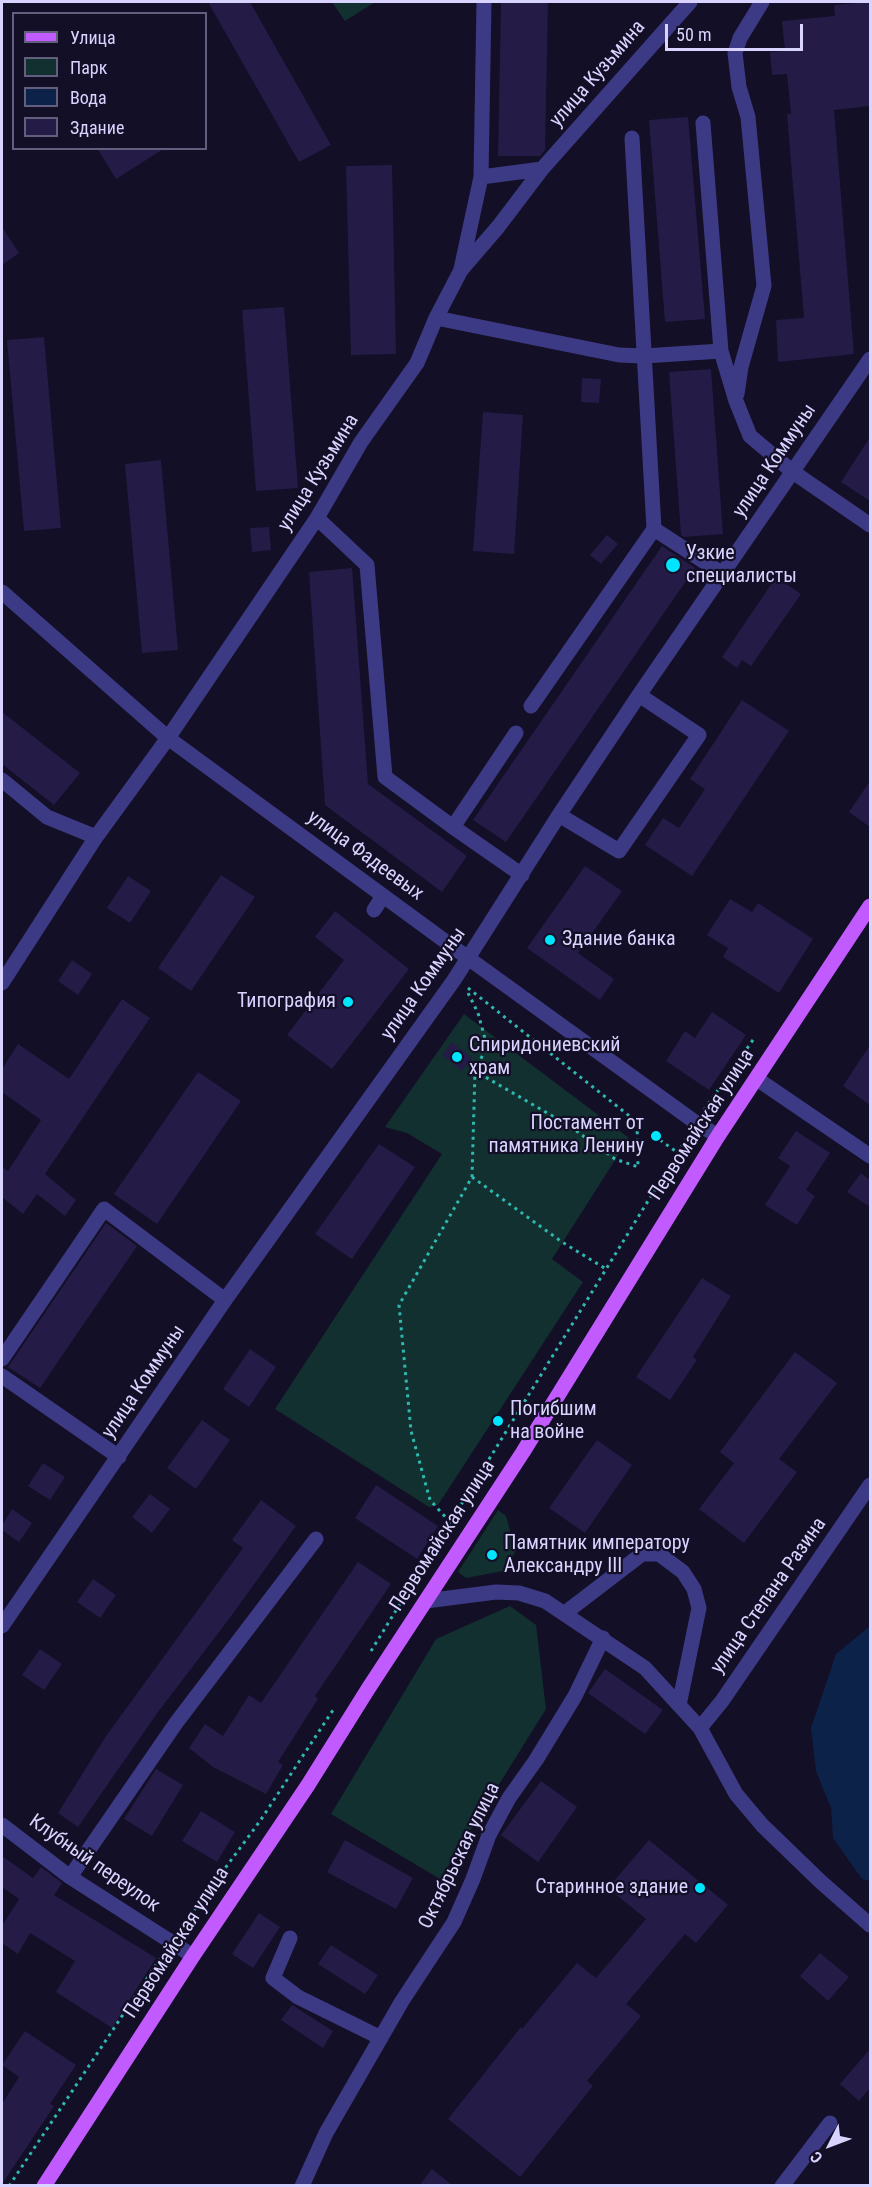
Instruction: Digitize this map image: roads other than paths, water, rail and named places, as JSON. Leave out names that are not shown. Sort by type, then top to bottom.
[{"type":"main road","name":"Первомайская улица","points":[[44,2186],[192,1956],[308,1785],[524,1452],[718,1136],[870,906]]},
{"type":"street","points":[[461,270],[481,177],[484,2]]},
{"type":"street","name":"улица Кузьмина","points":[[2,982],[96,837],[168,738],[317,518],[361,442],[417,363],[436,318],[461,270],[542,170],[690,2]]},
{"type":"street","points":[[736,401],[741,367],[764,286],[748,117],[739,87],[735,53],[740,38],[762,2]]},
{"type":"street","points":[[703,123],[722,351],[736,401],[750,436],[793,472],[870,525]]},
{"type":"street","points":[[531,706],[654,529],[632,138]]},
{"type":"street","points":[[481,177],[542,170]]},
{"type":"street","points":[[436,318],[619,355],[644,356],[722,351]]},
{"type":"street","name":"улица Коммуны","points":[[2,1626],[225,1300],[468,958],[639,695],[870,359]]},
{"type":"street","points":[[317,518],[367,565],[385,777],[522,875]]},
{"type":"street","points":[[654,529],[723,574]]},
{"type":"street","name":"улица Фадеевых","points":[[2,592],[168,738],[468,958],[695,1122],[718,1136]]},
{"type":"street","points":[[559,815],[619,851],[699,735],[639,695]]},
{"type":"street","points":[[453,827],[516,733]]},
{"type":"street","points":[[2,780],[47,817],[96,837]]},
{"type":"street","points":[[374,910],[383,896]]},
{"type":"street","points":[[757,1079],[870,1156]]},
{"type":"street","points":[[2,1359],[104,1209],[225,1300]]},
{"type":"street","points":[[2,1376],[119,1457]]},
{"type":"street","name":"улица Степана Разина","points":[[700,1728],[722,1701],[870,1485]]},
{"type":"street","points":[[70,1877],[176,1723],[316,1539]]},
{"type":"street","points":[[565,1614],[642,1554],[659,1554],[682,1572],[694,1589],[699,1608],[679,1704]]},
{"type":"street","points":[[426,1601],[496,1592],[519,1593],[545,1601],[645,1668],[700,1728],[736,1794],[762,1825],[870,1925]]},
{"type":"street","name":"Октябрьская улица","points":[[302,2186],[326,2133],[402,2001],[454,1922],[489,1834],[509,1798],[536,1760],[575,1696],[603,1638]]},
{"type":"street","name":"Клубный переулок","points":[[2,1825],[70,1877],[192,1956]]},
{"type":"street","points":[[290,1938],[273,1978],[298,1997],[381,2038]]},
{"type":"street","points":[[782,2186],[830,2123]]},
{"type":"water","points":[[870,1626],[870,1881],[862,1879],[833,1838],[831,1808],[816,1771],[811,1728],[836,1654]]},
{"type":"place","name":"Узкие специалисты","points":[[673,565]]},
{"type":"place","name":"Здание банка","points":[[550,940]]},
{"type":"place","name":"Типография","points":[[348,1002]]},
{"type":"place","name":"Спиридониевский храм","points":[[457,1057]]},
{"type":"place","name":"Постамент от памятника Ленину","points":[[656,1136]]},
{"type":"place","name":"Погибшим на войне","points":[[498,1421]]},
{"type":"place","name":"Памятник императору Александру III","points":[[492,1555]]},
{"type":"place","name":"Старинное здание","points":[[700,1888]]}]
